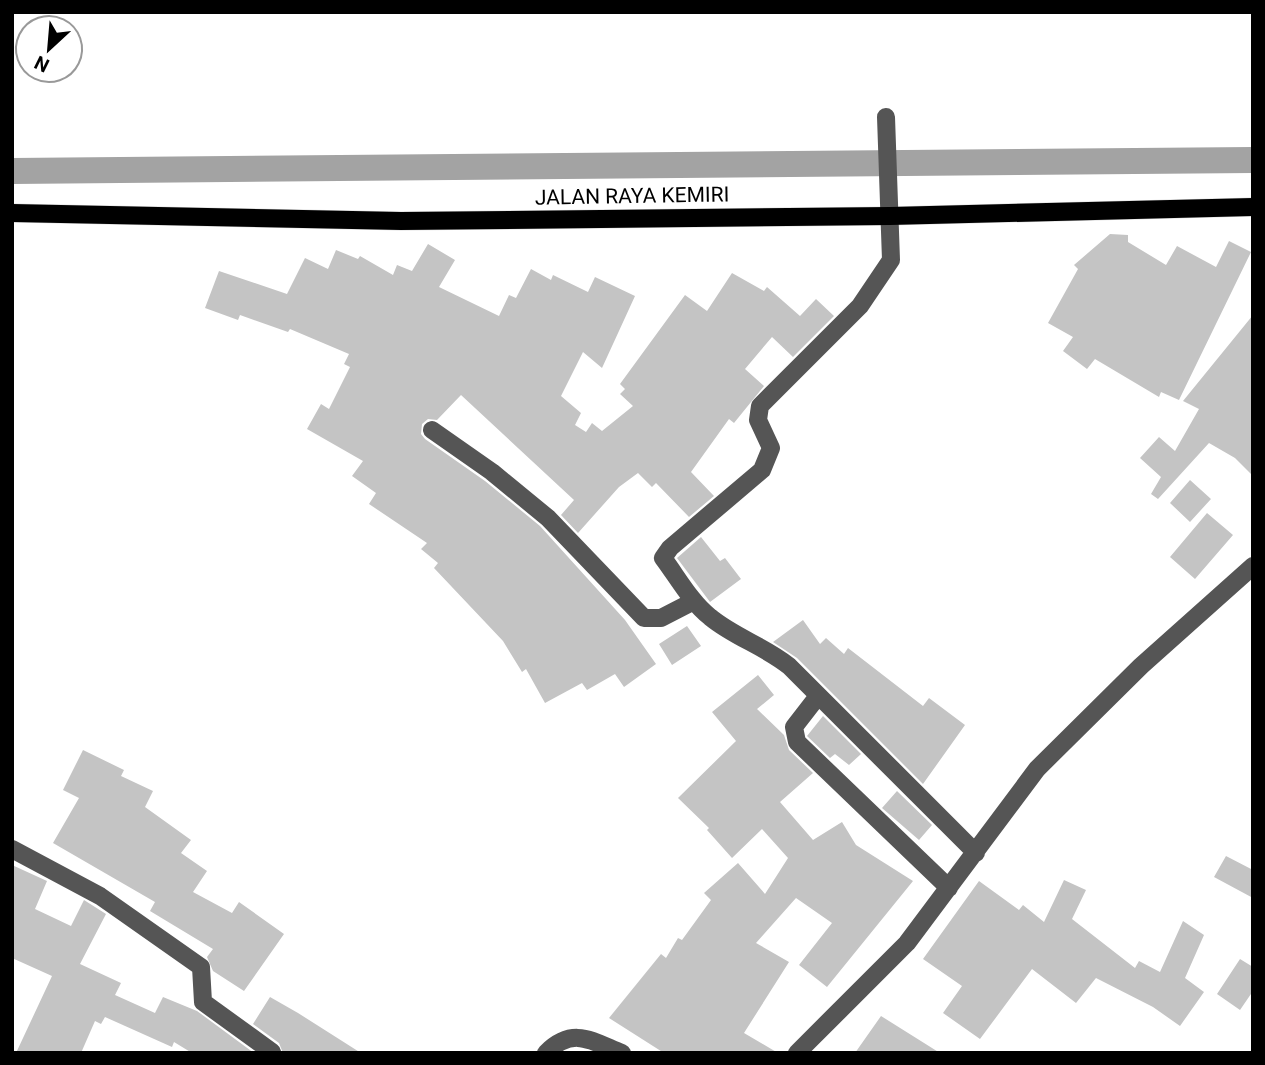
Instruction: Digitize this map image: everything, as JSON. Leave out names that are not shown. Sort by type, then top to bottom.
[{"type":"main road","name":"JALAN RAYA KEMIRI","points":[[12,213],[401,221],[890,216],[1253,207]]},
{"type":"street","points":[[886,117],[891,260],[860,306],[760,406],[758,420],[771,448],[762,470],[670,548],[663,558],[694,601],[713,620],[766,648],[976,853]]},
{"type":"street","points":[[432,430],[492,472],[548,519],[644,618],[661,618],[694,601]]},
{"type":"street","points":[[797,1053],[907,943],[1037,769],[1141,666],[1253,565]]},
{"type":"street","points":[[818,696],[794,727],[797,742],[949,888]]},
{"type":"street","points":[[12,849],[100,896],[201,967],[203,1002],[272,1052]]},
{"type":"street","points":[[546,1053],[559,1042],[576,1037],[622,1053]]},
{"type":"building","points":[[1110,234],[1128,235],[1128,242],[1166,265],[1177,246],[1216,267],[1229,241],[1251,252],[1179,400],[1161,392],[1159,397],[1095,359],[1087,369],[1063,351],[1073,337],[1048,323],[1078,269],[1074,265]]},
{"type":"building","points":[[428,244],[455,260],[439,287],[499,316],[509,295],[516,298],[531,269],[551,280],[553,275],[588,292],[595,277],[635,296],[602,368],[583,352],[561,396],[581,413],[575,425],[586,432],[592,423],[602,431],[633,406],[620,394],[625,389],[620,384],[685,295],[707,311],[732,273],[764,291],[767,287],[800,316],[816,299],[834,316],[793,357],[772,337],[745,369],[764,386],[734,423],[729,419],[691,472],[714,496],[689,517],[656,483],[652,487],[638,473],[619,487],[578,533],[561,515],[574,500],[461,395],[437,420],[428,419],[422,424],[421,434],[425,439],[485,481],[540,526],[625,620],[656,664],[624,687],[615,674],[587,690],[582,683],[545,703],[526,669],[522,672],[503,641],[434,568],[438,563],[421,549],[427,543],[369,504],[376,493],[352,476],[363,461],[307,429],[321,404],[329,409],[350,367],[344,364],[349,354],[290,329],[288,332],[240,315],[238,320],[205,308],[219,271],[287,294],[305,258],[328,269],[336,250],[358,259],[360,256],[393,275],[397,265],[412,271]]},
{"type":"building","points":[[1253,315],[1253,476],[1235,458],[1209,443],[1158,499],[1151,494],[1161,477],[1140,458],[1159,437],[1175,451],[1199,409],[1183,401]]},
{"type":"building","points":[[1190,480],[1211,499],[1190,522],[1170,503]]},
{"type":"building","points":[[1207,513],[1233,535],[1195,579],[1170,557]]},
{"type":"building","points":[[701,537],[720,561],[725,558],[741,579],[710,602],[677,558]]},
{"type":"building","points":[[803,620],[820,644],[826,638],[844,654],[848,648],[923,706],[929,698],[965,725],[923,784],[797,658],[773,642]]},
{"type":"building","points":[[687,626],[701,646],[672,665],[659,644]]},
{"type":"building","points":[[758,675],[774,695],[757,709],[784,735],[789,750],[813,773],[780,802],[813,840],[842,822],[856,845],[913,881],[827,987],[799,965],[832,923],[796,898],[756,943],[789,962],[744,1033],[778,1053],[664,1053],[609,1018],[661,954],[666,958],[678,938],[682,940],[711,900],[704,893],[738,863],[765,894],[788,858],[762,829],[732,858],[707,830],[709,828],[678,798],[736,741],[712,712]]},
{"type":"building","points":[[823,716],[861,754],[849,765],[835,754],[830,758],[807,736]]},
{"type":"building","points":[[83,750],[124,770],[121,776],[153,791],[145,807],[191,840],[181,853],[207,871],[193,892],[232,913],[239,902],[284,934],[244,991],[213,971],[207,957],[213,949],[150,911],[155,902],[53,843],[79,798],[63,790]]},
{"type":"building","points":[[897,791],[932,825],[919,840],[882,808]]},
{"type":"building","points":[[1226,856],[1253,870],[1253,898],[1214,877]]},
{"type":"building","points":[[12,865],[47,881],[35,909],[71,926],[84,900],[106,914],[80,964],[121,983],[115,995],[155,1013],[163,997],[197,1011],[254,1053],[192,1053],[174,1042],[172,1047],[105,1017],[101,1024],[95,1021],[81,1053],[16,1053],[52,976],[12,958]]},
{"type":"building","points":[[1064,880],[1086,890],[1072,919],[1135,968],[1139,961],[1160,972],[1183,921],[1204,935],[1185,978],[1204,992],[1180,1026],[1153,1007],[1096,978],[1076,1003],[1032,969],[980,1039],[943,1013],[962,986],[923,959],[979,881],[1019,910],[1023,905],[1044,922]]},
{"type":"building","points":[[1240,959],[1253,967],[1253,991],[1240,1010],[1217,994]]},
{"type":"building","points":[[270,997],[361,1053],[283,1053],[279,1043],[253,1024]]},
{"type":"building","points":[[881,1016],[940,1053],[855,1053]]},
{"type":"waterway","points":[[12,171],[1253,160]]}]
